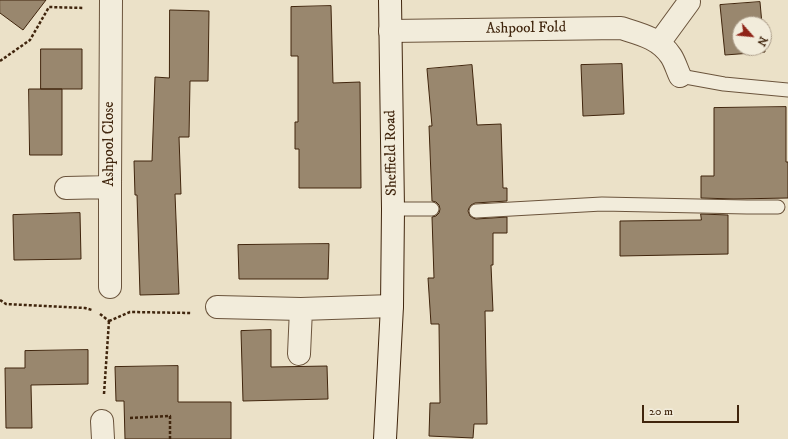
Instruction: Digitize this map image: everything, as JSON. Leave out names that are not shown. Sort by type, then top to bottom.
[{"type":"street","name":"Ashpool Close","points":[[110,287],[111,0]]},
{"type":"street","name":"Sheffield Road","points":[[385,439],[392,306],[393,209],[390,0]]},
{"type":"street","points":[[659,43],[689,2]]},
{"type":"street","name":"Ashpool Fold","points":[[390,31],[621,28],[645,36],[659,43],[671,57],[680,76]]},
{"type":"street","points":[[66,188],[110,187]]},
{"type":"street","points":[[217,307],[301,309],[392,306]]},
{"type":"street","points":[[299,354],[301,309]]},
{"type":"lane","points":[[680,76],[724,84],[788,90]]},
{"type":"lane","points":[[476,211],[602,204],[778,207]]},
{"type":"lane","points":[[393,209],[432,209]]},
{"type":"path","points":[[0,61],[30,40],[49,7],[86,8]]},
{"type":"path","points":[[0,300],[6,304],[85,308],[94,310]]},
{"type":"path","points":[[109,321],[130,312],[191,313]]},
{"type":"path","points":[[99,314],[109,321]]},
{"type":"path","points":[[104,395],[109,321]]},
{"type":"path","points":[[128,418],[170,416],[170,439]]},
{"type":"building","points":[[0,0],[46,0],[23,30],[0,13]]},
{"type":"building","points":[[760,2],[761,16],[732,16],[732,54],[725,55],[720,5]]},
{"type":"building","points":[[331,6],[333,83],[360,82],[361,188],[299,188],[299,149],[295,149],[295,122],[298,122],[298,56],[291,56],[291,7]]},
{"type":"building","points":[[170,10],[209,11],[208,81],[190,81],[189,137],[179,137],[181,194],[175,194],[179,294],[140,295],[137,195],[135,195],[134,161],[152,161],[155,77],[169,78]]},
{"type":"building","points":[[41,49],[82,49],[82,89],[41,89]]},
{"type":"building","points":[[622,64],[624,114],[583,116],[581,65]]},
{"type":"building","points":[[472,65],[477,125],[501,124],[503,188],[507,188],[507,201],[475,203],[471,205],[468,211],[470,216],[476,219],[507,217],[507,233],[493,233],[493,265],[491,265],[493,311],[485,311],[487,424],[474,424],[473,438],[429,436],[430,403],[440,403],[439,324],[431,324],[428,278],[434,278],[432,217],[439,213],[440,209],[436,202],[432,201],[429,126],[432,126],[427,69]]},
{"type":"building","points":[[29,89],[62,89],[62,155],[30,155]]},
{"type":"building","points":[[786,107],[786,162],[788,162],[788,198],[701,198],[701,176],[714,176],[714,108]]},
{"type":"building","points":[[80,213],[81,259],[14,260],[13,215]]},
{"type":"building","points":[[701,214],[728,215],[728,254],[620,256],[620,221],[701,220]]},
{"type":"building","points":[[329,244],[328,279],[239,279],[238,245]]},
{"type":"building","points":[[271,330],[271,367],[327,366],[328,399],[243,401],[241,331]]},
{"type":"building","points":[[88,350],[88,384],[31,385],[32,428],[6,428],[5,368],[25,368],[25,351]]},
{"type":"building","points":[[178,366],[178,402],[231,402],[231,439],[125,439],[124,401],[116,401],[115,367]]}]
